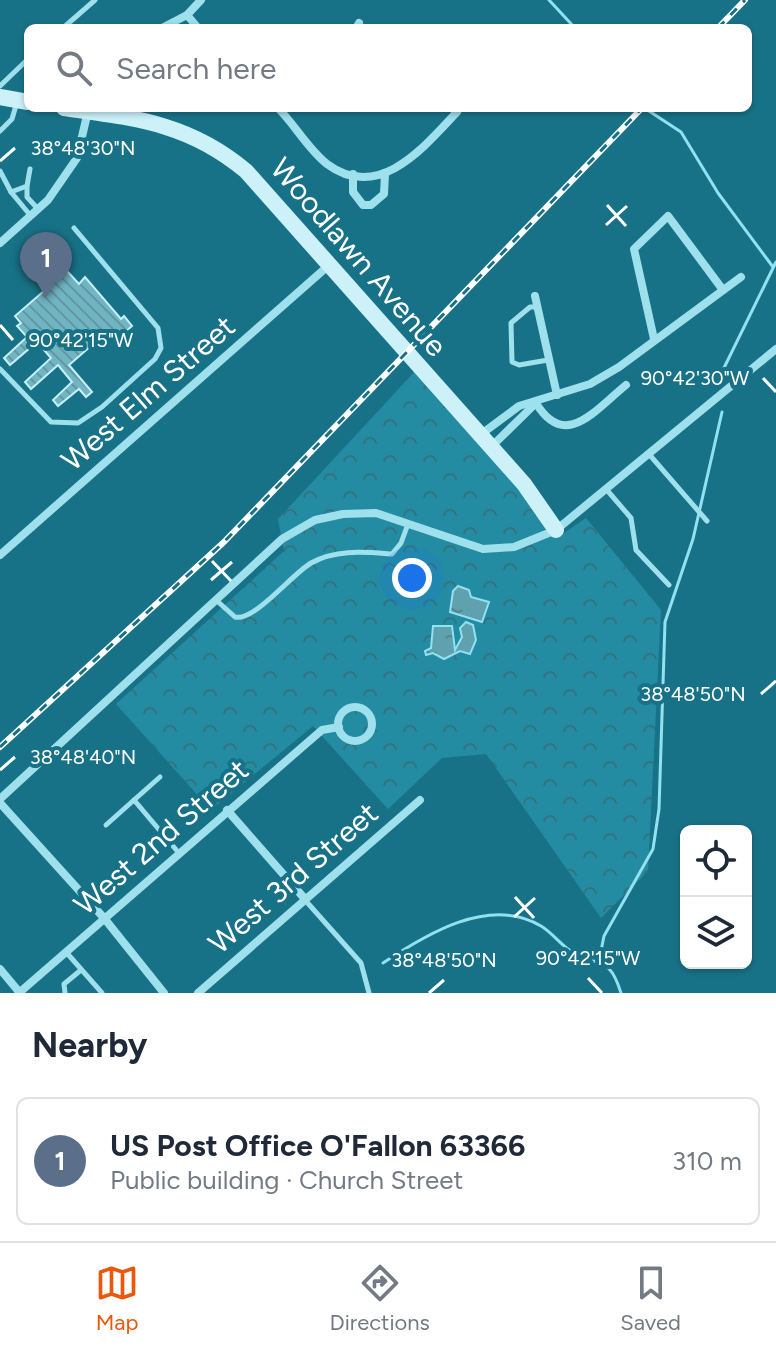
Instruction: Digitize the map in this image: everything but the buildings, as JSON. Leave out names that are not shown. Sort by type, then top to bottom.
[{"type":"street","points":[[170,24],[187,15],[201,0]]},
{"type":"street","points":[[187,15],[195,24]]},
{"type":"street","points":[[1,85],[23,102]]},
{"type":"street","points":[[0,243],[34,212],[77,158],[88,112]]},
{"type":"street","name":"Woodlawn Avenue","points":[[100,112],[156,121],[228,156],[261,187],[524,484],[556,530]]},
{"type":"street","points":[[283,112],[328,164],[353,174],[385,173],[412,158],[457,112]]},
{"type":"street","points":[[353,174],[353,192],[363,205],[371,205],[384,194],[385,173]]},
{"type":"street","points":[[654,339],[634,249],[668,216],[723,290]]},
{"type":"street","name":"West Elm Street","points":[[0,555],[328,266]]},
{"type":"street","points":[[485,441],[504,414],[590,384],[619,367],[741,277]]},
{"type":"street","points":[[535,296],[557,395]]},
{"type":"street","points":[[164,993],[104,918],[0,801],[282,539],[315,520],[376,513],[483,549],[514,547],[556,530],[776,349]]},
{"type":"street","points":[[536,403],[547,421],[559,428],[575,425],[626,385]]},
{"type":"street","points":[[485,441],[536,403]]},
{"type":"street","points":[[360,707],[371,719],[370,731],[358,740],[348,739],[339,727],[340,716],[348,708],[360,707]]},
{"type":"street","name":"West 2nd Street","points":[[20,993],[178,852],[322,730],[339,727]]},
{"type":"street","name":"West 3rd Street","points":[[198,993],[420,800]]},
{"type":"street","points":[[227,810],[305,899]]},
{"type":"street","points":[[0,969],[20,993]]},
{"type":"lane","points":[[68,24],[95,0]]},
{"type":"lane","points":[[1,85],[24,63]]},
{"type":"lane","points":[[0,131],[23,102]]},
{"type":"lane","points":[[30,169],[27,197],[34,212]]},
{"type":"lane","points":[[0,171],[11,192],[34,212]]},
{"type":"lane","points":[[11,192],[27,186]]},
{"type":"lane","points":[[0,369],[51,422],[78,423],[155,359],[161,348],[158,328],[74,228]]},
{"type":"lane","points":[[538,308],[530,307],[511,323],[512,362],[519,365],[548,360]]},
{"type":"lane","points":[[648,453],[707,521]]},
{"type":"lane","points":[[605,487],[631,518],[636,550],[669,585]]},
{"type":"lane","points":[[216,600],[235,617],[250,615],[311,563],[359,551],[392,554],[401,543],[409,523]]},
{"type":"lane","points":[[106,825],[160,777]]},
{"type":"lane","points":[[134,800],[178,852]]},
{"type":"lane","points":[[305,899],[361,963],[369,993]]},
{"type":"lane","points":[[66,952],[102,993]]},
{"type":"lane","points":[[65,993],[64,984],[81,970]]},
{"type":"green space","points":[[419,367],[560,536],[586,518],[661,610],[648,871],[601,918],[486,754],[442,758],[388,809],[313,726],[211,810],[116,704],[284,551],[278,519]]},
{"type":"water","points":[[458,586],[469,590],[471,597],[489,602],[482,622],[450,612],[453,591]]},
{"type":"water","points":[[466,622],[473,625],[476,640],[470,654],[460,651],[444,659],[433,653],[426,655],[425,651],[431,648],[433,626],[452,626],[455,650],[462,637],[460,628]]},
{"type":"waterway","points":[[549,0],[571,24]]},
{"type":"waterway","points":[[651,112],[681,132],[718,193],[773,267]]},
{"type":"waterway","points":[[720,376],[776,262]]},
{"type":"waterway","points":[[599,961],[604,936],[653,849],[659,809],[665,622],[693,539],[722,412]]},
{"type":"waterway","points":[[383,963],[418,941],[458,922],[500,915],[521,918],[541,926],[570,950],[604,965],[613,974],[621,993]]},
{"type":"railway","points":[[722,24],[745,0]]},
{"type":"railway","points":[[0,747],[224,542],[638,112]]},
{"type":"place","name":"US Post Office O'Fallon 63366","points":[[46,298]]}]
